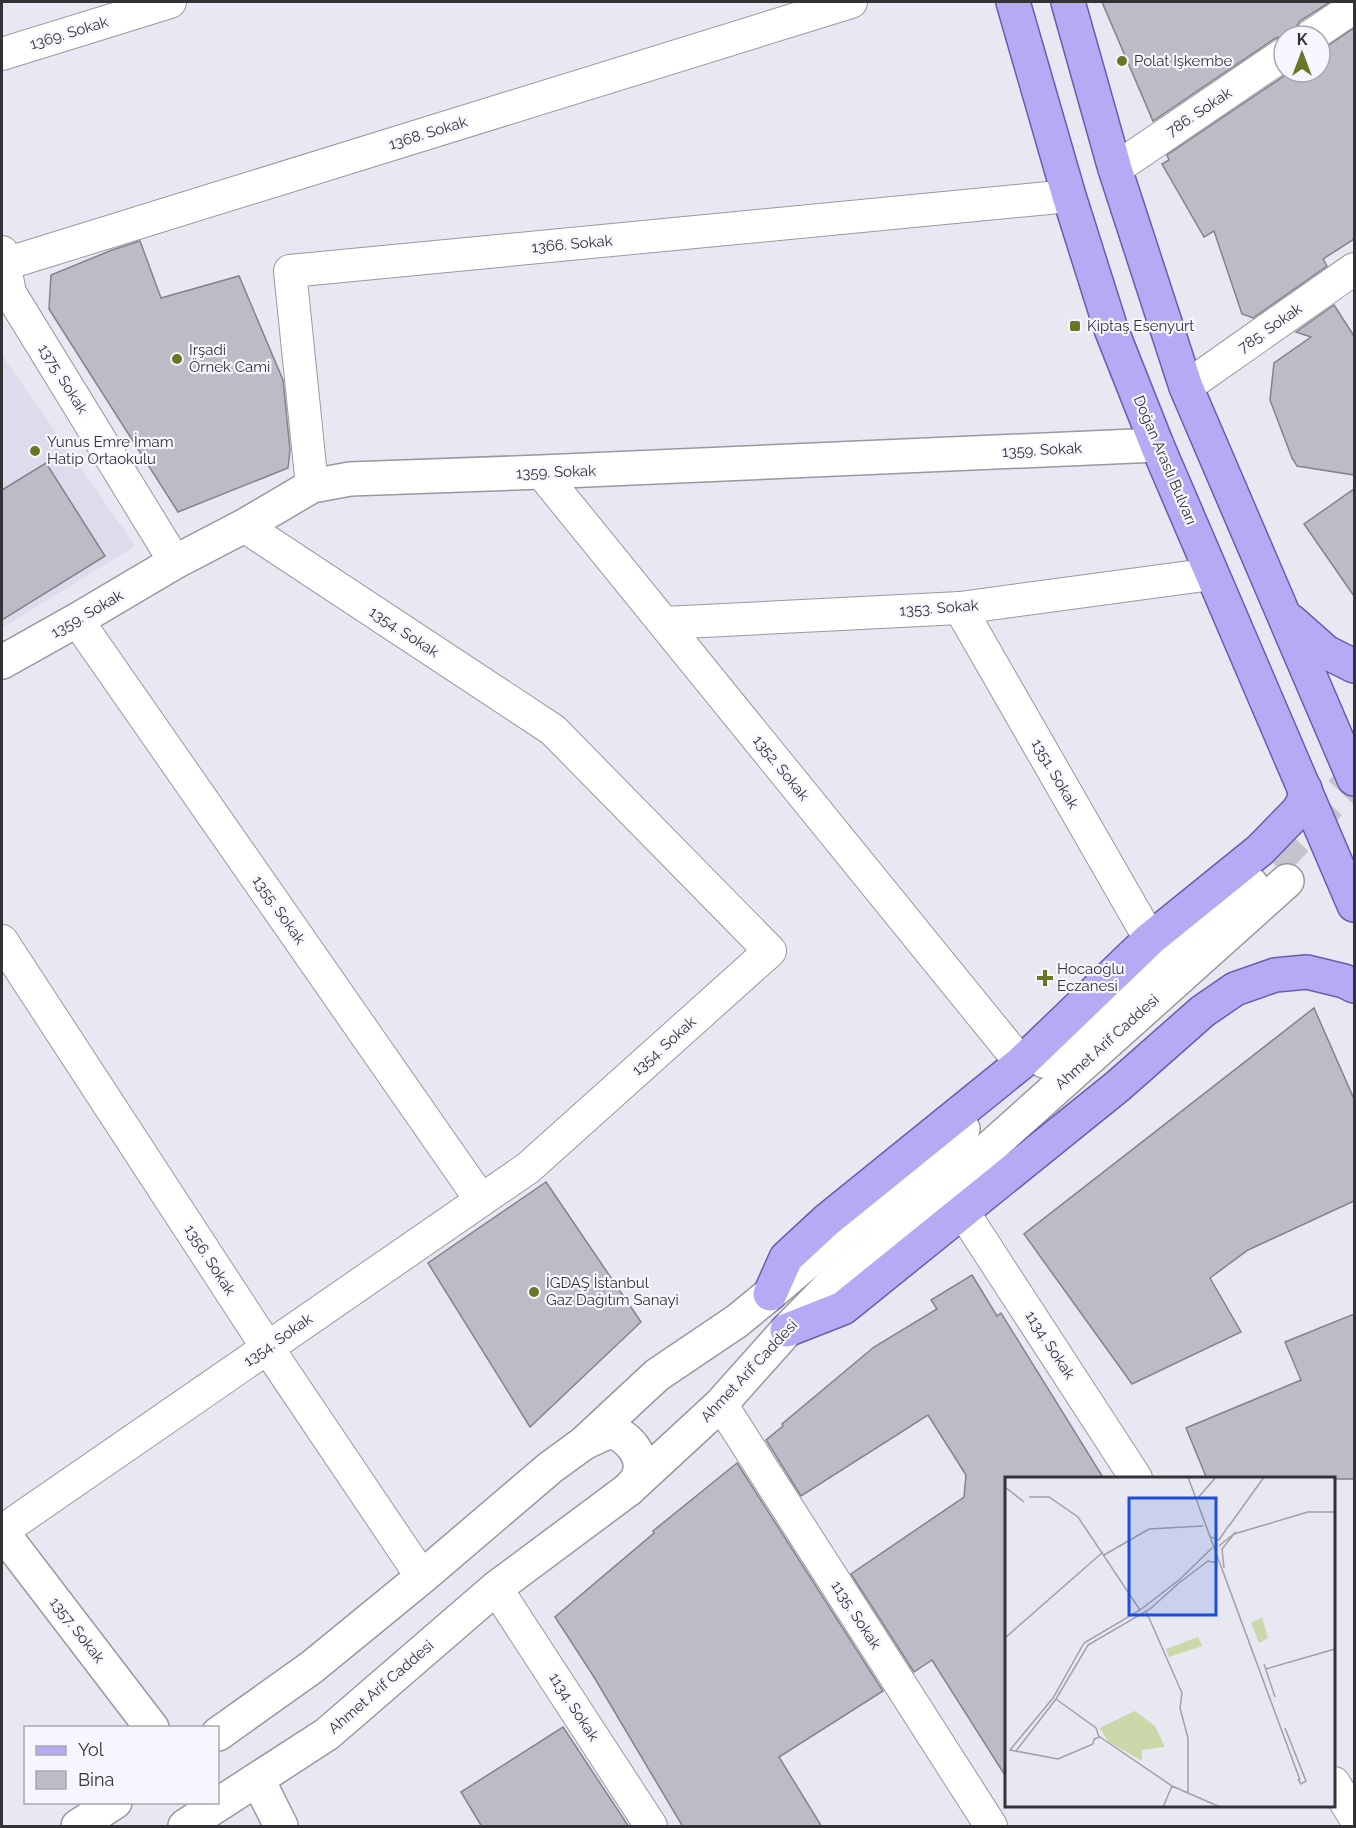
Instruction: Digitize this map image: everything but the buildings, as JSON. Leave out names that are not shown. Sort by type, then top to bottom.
[{"type":"main road","name":"Doğan Araslı Bulvarı","points":[[1014,2],[1111,329],[1157,445],[1354,905]]},
{"type":"main road","points":[[1072,4],[1115,169],[1186,387],[1354,779]]},
{"type":"main road","points":[[1286,616],[1326,652],[1354,666]]},
{"type":"main road","points":[[770,1294],[786,1258],[827,1220],[1021,1063],[1150,939],[1260,850],[1298,811],[1304,801],[1305,789]]},
{"type":"main road","points":[[787,1330],[843,1308],[1118,1086],[1203,1011],[1235,989],[1275,975],[1307,972],[1344,981],[1354,986]]},
{"type":"street","name":"1369. Sokak","points":[[2,54],[170,2]]},
{"type":"street","name":"1368. Sokak","points":[[4,276],[851,2]]},
{"type":"street","points":[[1329,24],[1354,7]]},
{"type":"street","name":"786. Sokak","points":[[1115,169],[1272,62]]},
{"type":"street","name":"1366. Sokak","points":[[312,486],[290,270],[1070,196]]},
{"type":"street","name":"785. Sokak","points":[[1186,387],[1354,269]]},
{"type":"street","name":"1375. Sokak","points":[[4,276],[175,562]]},
{"type":"street","name":"1359. Sokak","points":[[2,662],[312,486],[350,479],[1157,445]]},
{"type":"street","name":"1352. Sokak","points":[[541,472],[1021,1063]]},
{"type":"street","name":"1354. Sokak","points":[[2,1532],[528,1168],[770,951],[552,730],[244,526]]},
{"type":"street","name":"1353. Sokak","points":[[664,623],[960,608],[1212,574]]},
{"type":"street","name":"1351. Sokak","points":[[960,608],[1150,939]]},
{"type":"street","name":"1355. Sokak","points":[[77,620],[481,1200]]},
{"type":"street","name":"Ahmet Arif Caddesi","points":[[185,1827],[327,1734],[496,1588],[629,1489],[721,1404],[830,1286],[995,1143],[1280,872],[737,1321],[657,1375],[584,1443],[551,1467],[422,1577],[312,1666],[219,1733]]},
{"type":"street","name":"1356. Sokak","points":[[2,941],[267,1347],[422,1577]]},
{"type":"street","name":"1134. Sokak","points":[[963,1212],[1135,1477]]},
{"type":"street","name":"1135. Sokak","points":[[721,1404],[991,1827]]},
{"type":"street","points":[[584,1443],[610,1431],[620,1434],[633,1447],[638,1455],[640,1466],[638,1477],[629,1489]]},
{"type":"street","name":"1357. Sokak","points":[[2,1532],[150,1726]]},
{"type":"street","name":"1134. Sokak","points":[[496,1588],[651,1827]]},
{"type":"street","points":[[258,1780],[281,1827]]},
{"type":"street","points":[[1335,1785],[1354,1816]]},
{"type":"street","points":[[78,1827],[114,1804]]},
{"type":"shaded area","name":"Yunus Emre İmam Hatip Ortaokulu","points":[[2,355],[135,546],[2,628]]},
{"type":"tunnel","points":[[1274,864],[1354,778]]},
{"type":"place","name":"Polat Işkembe","points":[[1122,61]]},
{"type":"place","name":"Kiptaş Esenyurt","points":[[1075,326]]},
{"type":"place","name":"Irşadi Örnek Cami","points":[[177,359]]},
{"type":"place","name":"Yunus Emre İmam Hatip Ortaokulu","points":[[35,451]]},
{"type":"place","name":"Hocaoğlu Eczanesi","points":[[1045,978]]},
{"type":"place","name":"İGDAŞ İstanbul Gaz Dağıtım Sanayi","points":[[534,1292]]}]
